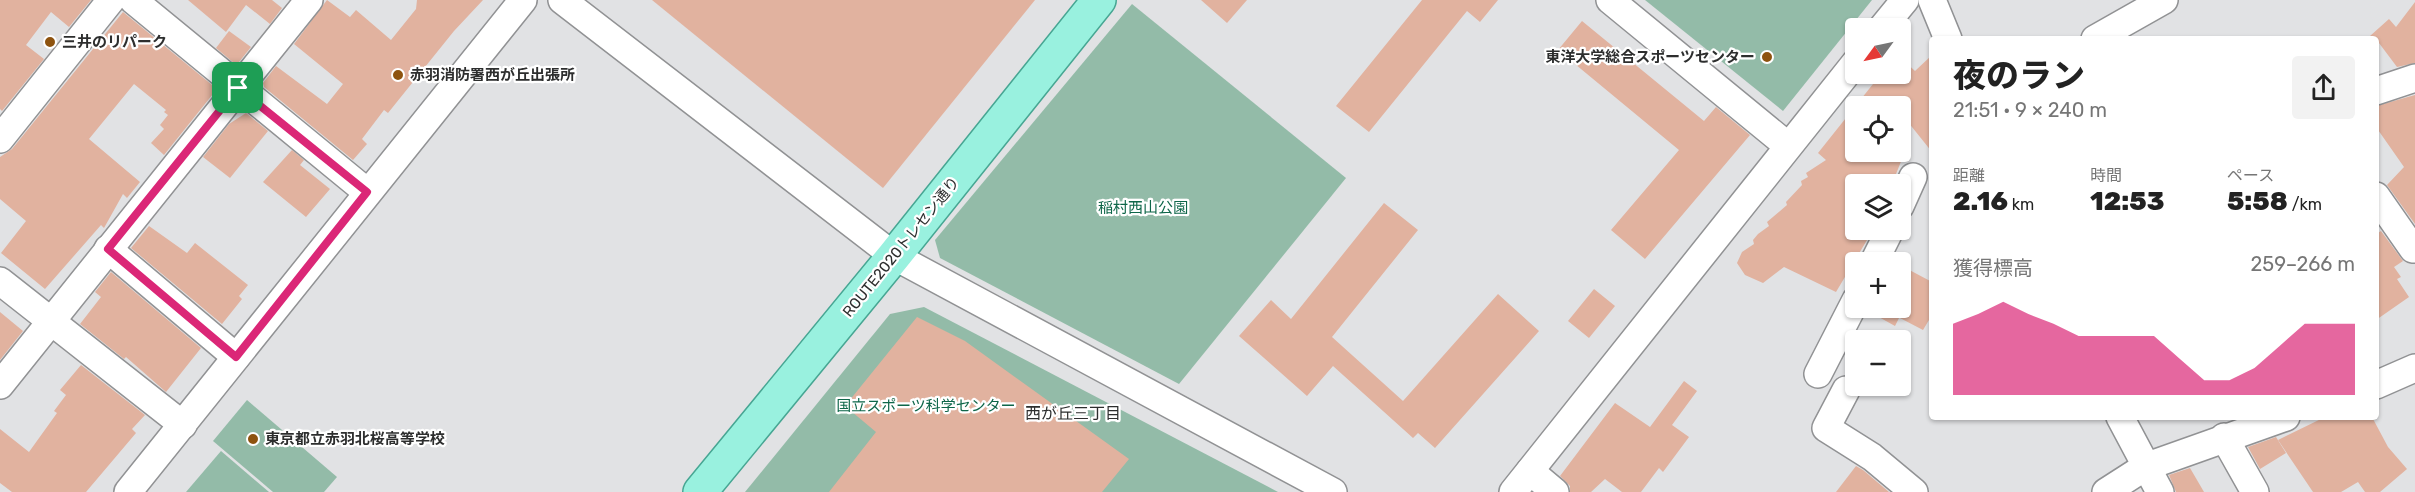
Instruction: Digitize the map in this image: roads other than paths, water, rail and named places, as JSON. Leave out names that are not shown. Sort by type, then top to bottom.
[{"type":"main road","name":"ROUTE2020トレセン通り","points":[[700,492],[894,256],[1099,0]]},
{"type":"street","points":[[0,139],[111,0]]},
{"type":"street","points":[[133,0],[367,192]]},
{"type":"street","points":[[0,385],[309,0]]},
{"type":"street","points":[[128,492],[523,0]]},
{"type":"street","points":[[562,0],[894,256],[1333,492]]},
{"type":"street","points":[[1610,0],[1788,146]]},
{"type":"street","points":[[1890,18],[1905,0]]},
{"type":"street","points":[[1932,0],[1947,36]]},
{"type":"street","points":[[2101,36],[2164,0]]},
{"type":"street","points":[[1513,492],[1845,76]]},
{"type":"street","points":[[2379,90],[2415,78]]},
{"type":"street","points":[[1911,181],[1913,177]]},
{"type":"street","points":[[2379,200],[2413,249],[2415,247]]},
{"type":"street","points":[[108,249],[236,357]]},
{"type":"street","points":[[0,281],[183,425]]},
{"type":"street","points":[[1818,374],[1847,318]]},
{"type":"street","points":[[2379,384],[2415,368]]},
{"type":"street","points":[[1845,392],[1826,428],[1872,457],[1914,492]]},
{"type":"street","points":[[2122,420],[2160,492]]},
{"type":"street","points":[[2106,492],[2145,467],[2277,420]]},
{"type":"street","points":[[2224,437],[2255,492]]},
{"type":"street","points":[[1530,471],[1555,492]]},
{"type":"place","name":"三井のリパーク","points":[[50,42]]},
{"type":"place","name":"東洋大学総合スポーツセンター","points":[[1767,57]]},
{"type":"place","name":"赤羽消防署西が丘出張所","points":[[398,75]]},
{"type":"place","name":"東京都立赤羽北桜高等学校","points":[[253,439]]},
{"type":"district","name":"西が丘三丁目","points":[[1073,413]]},
{"type":"park label","name":"稲村西山公園","points":[[1143,208]]},
{"type":"park label","name":"国立スポーツ科学センター","points":[[926,406]]}]
